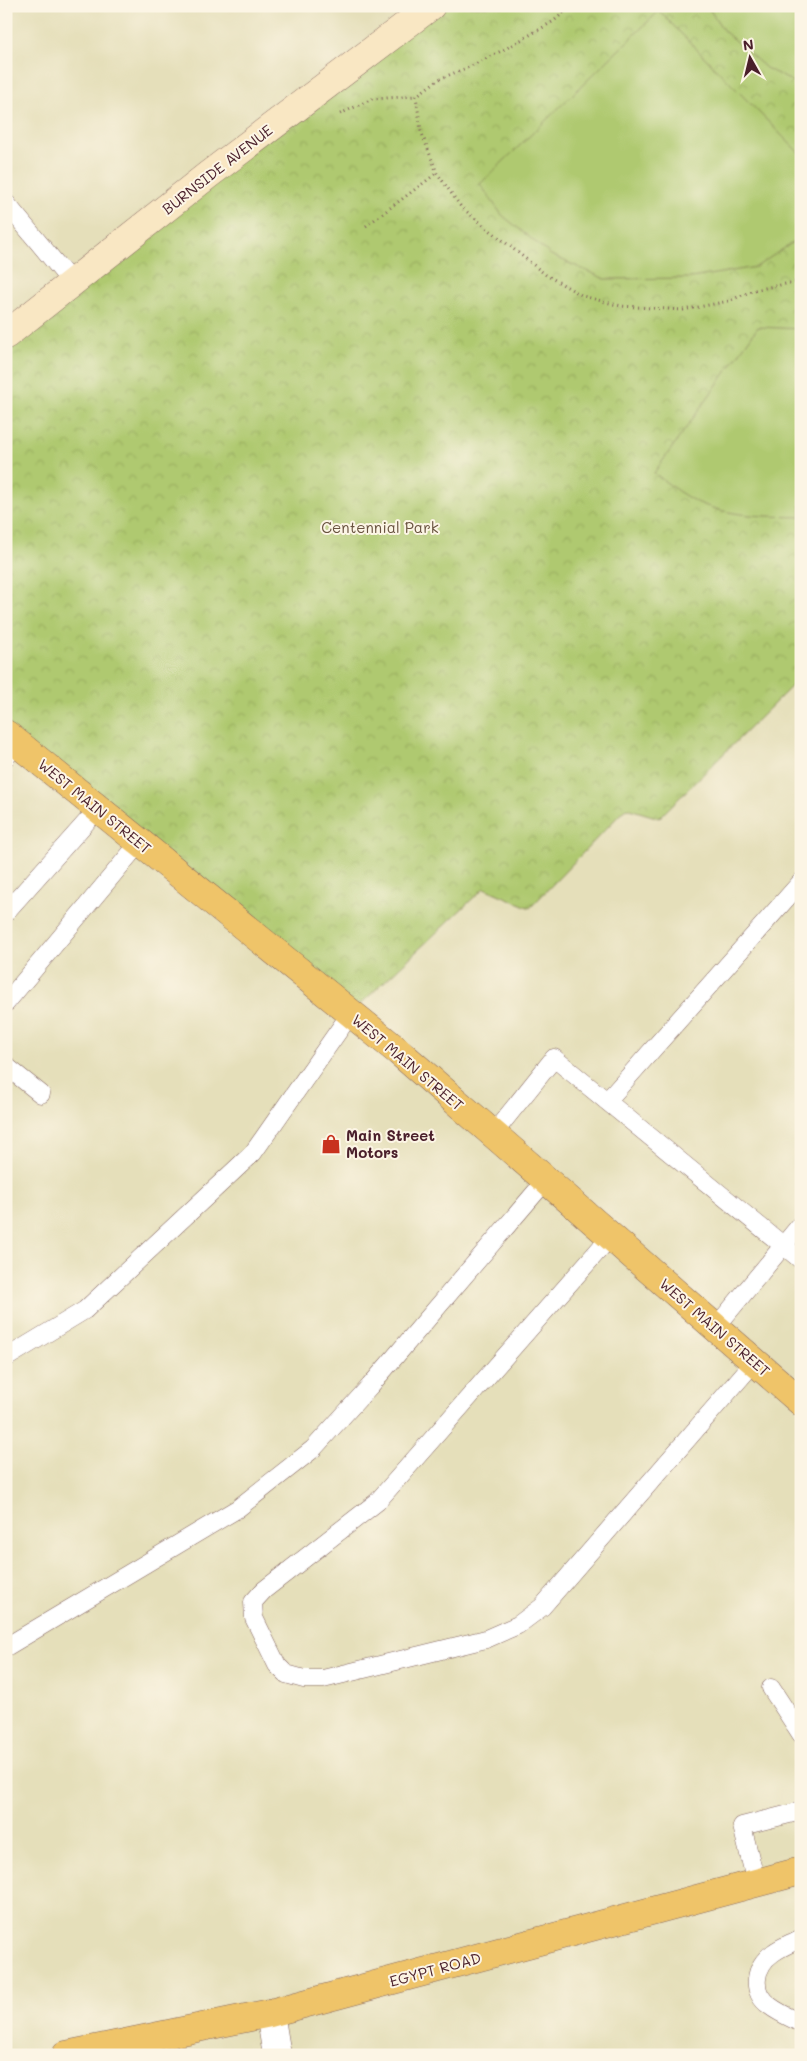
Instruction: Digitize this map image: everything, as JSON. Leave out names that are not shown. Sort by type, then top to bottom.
[{"type":"main road","name":"WEST MAIN STREET","points":[[10,744],[140,842],[399,1052],[801,1402]]},
{"type":"main road","name":"EGYPT ROAD","points":[[66,2055],[270,2013],[801,1871]]},
{"type":"street","name":"BURNSIDE AVENUE","points":[[6,335],[223,164],[430,6]]},
{"type":"street","points":[[270,2013],[277,2055]]},
{"type":"lane","points":[[6,203],[72,283]]},
{"type":"lane","points":[[6,912],[98,809]]},
{"type":"lane","points":[[6,1002],[140,842]]},
{"type":"lane","points":[[607,1101],[801,882]]},
{"type":"lane","points":[[6,1358],[84,1310],[253,1153],[351,1013]]},
{"type":"lane","points":[[493,1134],[554,1058],[801,1260]]},
{"type":"lane","points":[[6,1066],[41,1094]]},
{"type":"lane","points":[[6,1647],[237,1508],[313,1449],[370,1386],[546,1180]]},
{"type":"lane","points":[[716,1327],[801,1224]]},
{"type":"lane","points":[[611,1236],[377,1502],[264,1590],[253,1602],[254,1618],[277,1665],[286,1674],[304,1679],[323,1679],[486,1638],[518,1625],[542,1607],[755,1361]]},
{"type":"lane","points":[[770,1688],[801,1734]]},
{"type":"lane","points":[[756,1882],[742,1826],[801,1811]]},
{"type":"lane","points":[[801,1938],[771,1954],[763,1963],[756,1985],[760,1997],[768,2006],[801,2023]]},
{"type":"path","points":[[334,117],[372,99],[416,96],[439,79],[469,67],[554,21],[571,6]]},
{"type":"path","points":[[416,96],[421,131],[438,172],[461,207],[546,275],[583,296],[621,306],[683,310],[729,301],[754,290],[801,281]]},
{"type":"path","points":[[366,226],[438,172]]},
{"type":"green space","name":"Centennial Park","points":[[431,6],[801,6],[801,677],[659,818],[626,808],[530,908],[484,888],[351,1013],[6,734],[6,341]]},
{"type":"green space","points":[[707,6],[801,6],[801,86],[766,68],[724,31]]},
{"type":"green space","points":[[659,11],[801,155],[801,237],[756,267],[691,278],[605,279],[551,255],[502,215],[480,184]]},
{"type":"green space","points":[[758,327],[801,329],[801,517],[752,515],[715,509],[690,499],[654,473]]},
{"type":"place","name":"Main Street Motors","points":[[331,1144]]}]
